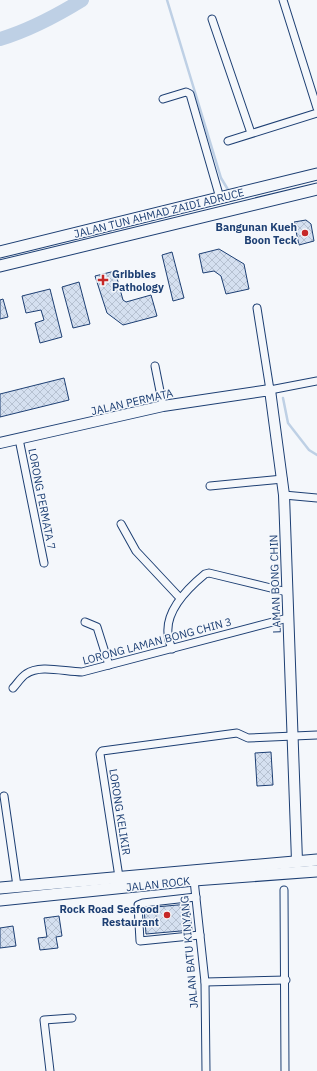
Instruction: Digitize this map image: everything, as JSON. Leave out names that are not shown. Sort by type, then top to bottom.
[{"type":"main road","name":"JALAN TUN AHMAD ZAIDI ADRUCE","points":[[0,252],[317,174]]},
{"type":"main road","name":"JALAN TUN AHMAD ZAIDI ADRUCE","points":[[0,266],[317,189]]},
{"type":"main road","name":"JALAN ROCK","points":[[0,888],[317,860]]},
{"type":"main road","name":"JALAN ROCK","points":[[0,900],[194,880],[317,871]]},
{"type":"street","points":[[283,0],[317,108]]},
{"type":"street","points":[[212,19],[251,133]]},
{"type":"street","points":[[163,99],[186,92],[190,94],[228,196]]},
{"type":"street","points":[[228,141],[317,113]]},
{"type":"street","name":"LAMAN BONG CHIN","points":[[257,308],[283,478],[297,861]]},
{"type":"street","points":[[155,366],[163,406]]},
{"type":"street","points":[[270,390],[317,381]]},
{"type":"street","name":"JALAN PERMATA","points":[[0,443],[163,406],[270,390]]},
{"type":"street","name":"LORONG PERMATA 7","points":[[19,439],[44,562]]},
{"type":"street","points":[[210,486],[283,478]]},
{"type":"street","points":[[284,495],[317,498]]},
{"type":"street","points":[[121,524],[136,551],[180,598]]},
{"type":"street","points":[[172,649],[168,634],[168,627],[180,598],[197,580],[209,573],[287,592]]},
{"type":"street","name":"LORONG LAMAN BONG CHIN 3","points":[[14,688],[24,674],[32,670],[51,669],[63,672],[82,672],[288,618]]},
{"type":"street","points":[[85,622],[98,627],[109,665]]},
{"type":"street","name":"LORONG KELIKIR","points":[[119,877],[100,754],[102,751],[237,733],[248,738],[292,737]]},
{"type":"street","points":[[292,737],[317,735]]},
{"type":"street","points":[[4,796],[17,886]]},
{"type":"street","name":"JALAN BATU KINYANG","points":[[194,880],[205,982],[206,1071]]},
{"type":"street","points":[[284,890],[286,980],[285,1071]]},
{"type":"street","points":[[196,897],[143,903],[138,905],[140,941],[200,935]]},
{"type":"street","points":[[205,982],[286,980]]},
{"type":"street","points":[[50,1071],[44,1020],[72,1018]]},
{"type":"building","name":"Bangunan Kueh Boon Teck","points":[[306,220],[311,224],[314,241],[299,245],[294,222]]},
{"type":"building","points":[[219,249],[244,264],[249,289],[226,294],[221,276],[214,271],[203,273],[199,254]]},
{"type":"building","points":[[172,252],[184,298],[173,301],[162,255]]},
{"type":"building","points":[[115,271],[123,300],[126,302],[151,295],[157,316],[123,325],[107,313],[95,276]]},
{"type":"building","points":[[79,282],[90,324],[73,328],[62,287]]},
{"type":"building","points":[[50,289],[62,337],[40,343],[35,323],[44,320],[41,310],[26,313],[22,296]]},
{"type":"building","points":[[3,299],[8,317],[0,319],[0,300]]},
{"type":"building","points":[[64,378],[69,400],[0,417],[0,394]]},
{"type":"building","points":[[271,752],[273,785],[257,786],[255,753]]},
{"type":"building","points":[[189,904],[192,930],[146,934],[144,908]]},
{"type":"building","points":[[59,916],[62,936],[56,937],[58,948],[40,950],[38,938],[47,937],[44,918]]},
{"type":"building","points":[[13,926],[16,946],[0,948],[0,928]]},
{"type":"waterway","points":[[0,39],[42,22],[82,0]]},
{"type":"waterway","points":[[167,0],[221,178],[230,193]]},
{"type":"waterway","points":[[283,398],[288,423],[309,450],[317,455]]},
{"type":"place","name":"Bangunan Kueh Boon Teck","points":[[305,233]]},
{"type":"place","name":"Gribbles Pathology","points":[[103,280]]},
{"type":"place","name":"Rock Road Seafood Restaurant","points":[[167,915]]}]
